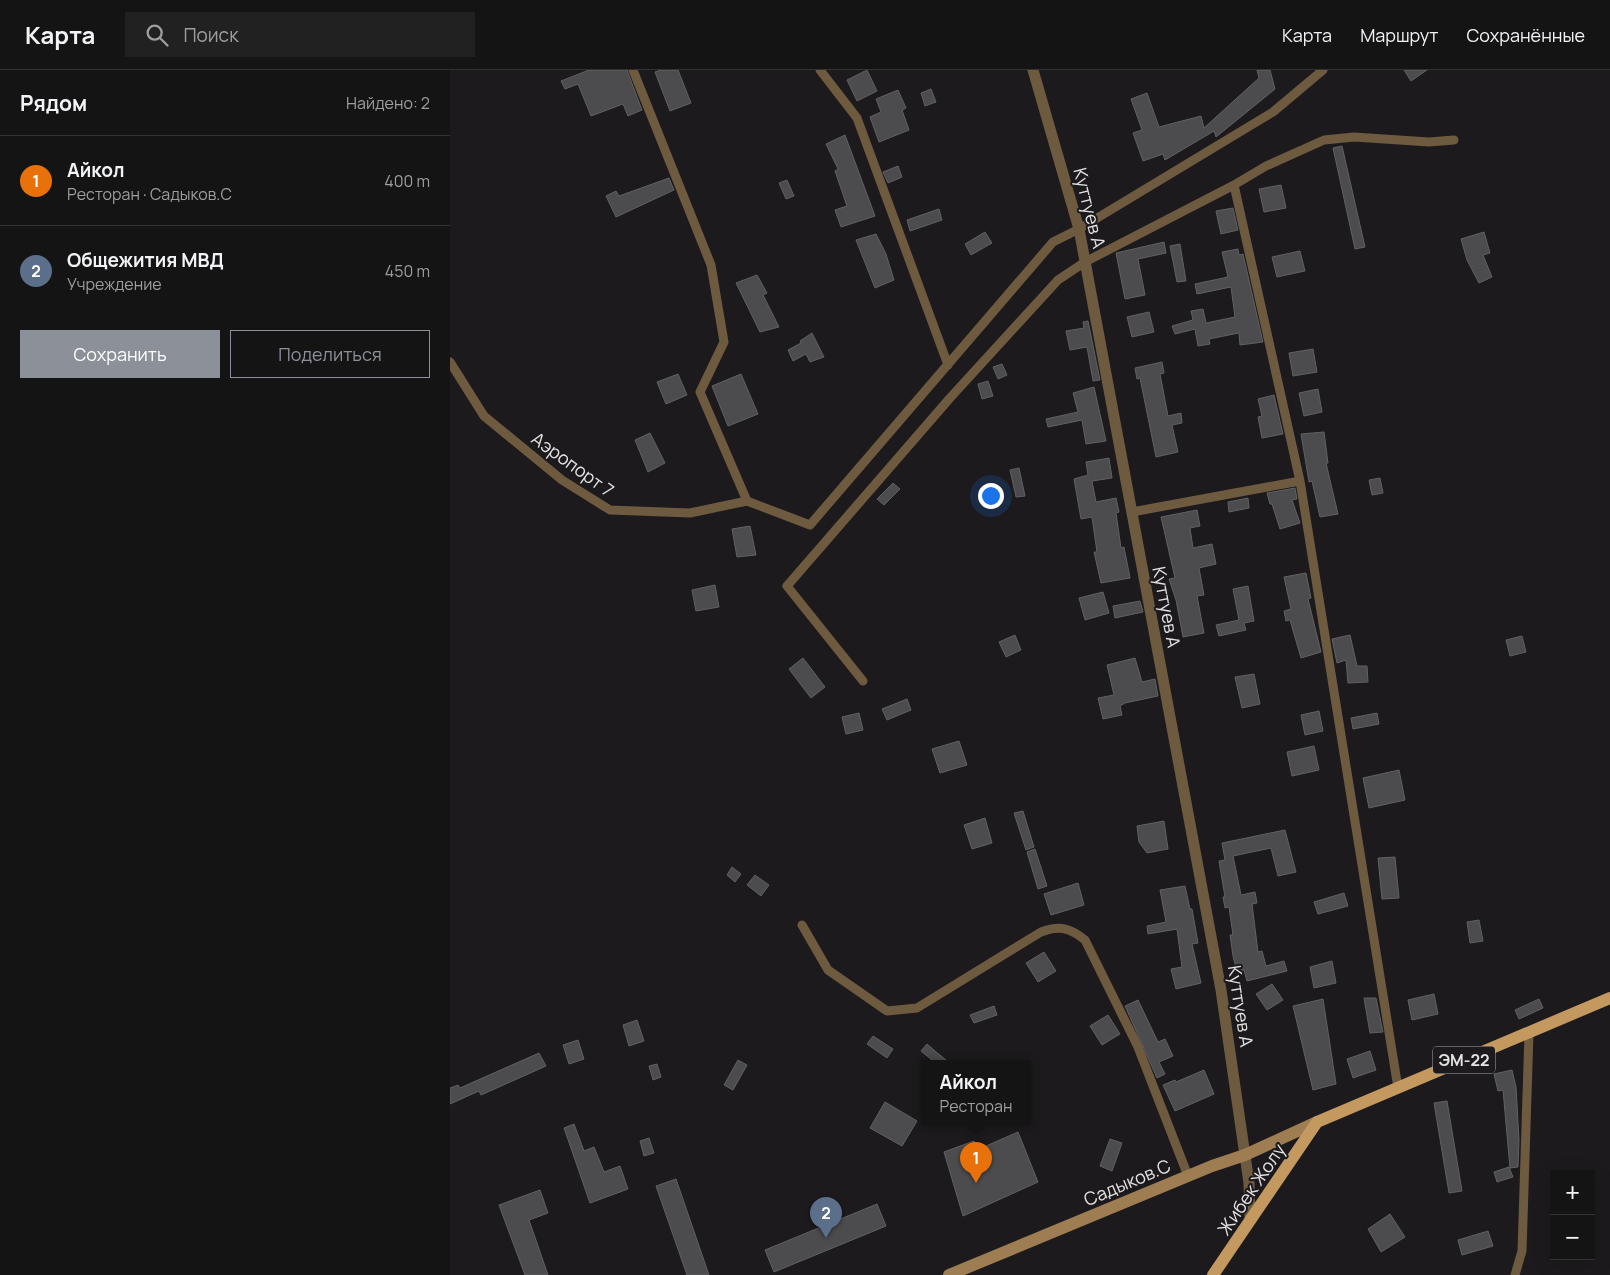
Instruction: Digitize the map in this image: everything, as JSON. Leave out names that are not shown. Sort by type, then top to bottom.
[{"type":"main road","name":"ЭМ-22","points":[[1317,1122],[1610,998]]},
{"type":"main road","name":"Садыков.С","points":[[949,1275],[1188,1176],[1245,1155],[1317,1122]]},
{"type":"main road","name":"Жибек Жолу","points":[[1213,1275],[1317,1122]]},
{"type":"street","points":[[633,70],[711,265],[724,342],[700,392],[747,501],[810,525],[1053,242],[1079,229],[1273,112],[1323,70]]},
{"type":"street","points":[[820,70],[857,118],[948,365]]},
{"type":"street","name":"Куттуев А","points":[[1033,70],[1079,229],[1221,990],[1245,1155],[1250,1220]]},
{"type":"street","points":[[863,681],[787,586],[950,398],[1058,280],[1085,262],[1234,185],[1266,166],[1324,140],[1354,137],[1429,142],[1454,140]]},
{"type":"street","points":[[1234,185],[1300,481],[1398,1088]]},
{"type":"street","name":"Аэропорт 7","points":[[450,362],[484,416],[562,480],[610,510],[690,513],[747,501]]},
{"type":"street","points":[[1132,512],[1300,481]]},
{"type":"street","points":[[802,925],[828,970],[887,1010],[917,1008],[1041,932],[1054,927],[1070,929],[1086,940],[1138,1047],[1188,1176]]},
{"type":"street","points":[[1514,1275],[1522,1251],[1529,1033]]},
{"type":"building","points":[[589,70],[627,70],[642,110],[628,116],[623,104],[591,116],[578,84],[565,89],[561,81]]},
{"type":"building","points":[[678,70],[691,103],[670,111],[655,72]]},
{"type":"building","points":[[867,70],[877,91],[857,101],[847,80]]},
{"type":"building","points":[[1257,70],[1270,70],[1275,89],[1216,137],[1214,131],[1165,160],[1163,154],[1143,161],[1133,133],[1142,130],[1131,99],[1147,93],[1159,127],[1201,116],[1204,128],[1259,78]]},
{"type":"building","points":[[1404,70],[1427,70],[1411,81]]},
{"type":"building","points":[[931,89],[936,102],[925,106],[921,93]]},
{"type":"building","points":[[898,90],[906,108],[902,110],[909,130],[879,142],[870,117],[881,112],[876,99]]},
{"type":"building","points":[[845,135],[875,216],[841,227],[835,210],[847,206],[835,171],[838,169],[826,144]]},
{"type":"building","points":[[1342,146],[1365,247],[1355,249],[1333,148]]},
{"type":"building","points":[[898,166],[902,177],[888,183],[883,172]]},
{"type":"building","points":[[669,178],[674,190],[616,217],[606,196],[616,191],[619,196]]},
{"type":"building","points":[[787,180],[794,196],[786,199],[779,183]]},
{"type":"building","points":[[1281,185],[1286,208],[1264,212],[1259,189]]},
{"type":"building","points":[[1233,208],[1238,230],[1221,234],[1216,211]]},
{"type":"building","points":[[939,209],[942,220],[910,231],[907,220]]},
{"type":"building","points":[[985,232],[992,243],[971,255],[965,244]]},
{"type":"building","points":[[1484,232],[1490,253],[1483,255],[1492,277],[1479,283],[1467,260],[1461,239]]},
{"type":"building","points":[[876,234],[886,254],[894,280],[875,288],[856,240]]},
{"type":"building","points":[[1164,242],[1166,253],[1138,259],[1145,295],[1125,299],[1116,253]]},
{"type":"building","points":[[1180,244],[1186,281],[1177,282],[1170,246]]},
{"type":"building","points":[[1238,249],[1239,255],[1243,254],[1263,342],[1240,345],[1239,333],[1209,339],[1210,344],[1198,346],[1195,329],[1175,334],[1172,326],[1193,320],[1191,311],[1203,309],[1206,323],[1235,317],[1231,287],[1197,294],[1195,284],[1228,277],[1222,252]]},
{"type":"building","points":[[1300,251],[1305,271],[1277,277],[1272,257]]},
{"type":"building","points":[[757,275],[767,293],[763,295],[779,327],[760,332],[736,283]]},
{"type":"building","points":[[1149,312],[1154,332],[1132,337],[1127,317]]},
{"type":"building","points":[[1088,321],[1100,380],[1093,381],[1087,347],[1070,350],[1066,331],[1084,328],[1083,322]]},
{"type":"building","points":[[812,333],[824,357],[810,362],[806,354],[793,361],[788,350],[801,343],[800,341]]},
{"type":"building","points":[[1313,349],[1317,372],[1293,376],[1289,353]]},
{"type":"building","points":[[1162,362],[1164,373],[1160,374],[1168,416],[1181,413],[1182,423],[1172,425],[1178,452],[1156,457],[1140,378],[1137,379],[1135,368]]},
{"type":"building","points":[[1002,364],[1007,375],[998,379],[993,367]]},
{"type":"building","points":[[678,374],[687,395],[666,404],[657,382]]},
{"type":"building","points":[[741,374],[758,414],[728,426],[712,386]]},
{"type":"building","points":[[988,381],[993,396],[982,399],[978,384]]},
{"type":"building","points":[[1094,387],[1106,441],[1086,444],[1082,420],[1048,427],[1046,419],[1078,412],[1073,393]]},
{"type":"building","points":[[1318,389],[1322,412],[1304,416],[1299,393]]},
{"type":"building","points":[[1274,395],[1283,434],[1262,438],[1258,417],[1262,416],[1258,399]]},
{"type":"building","points":[[1324,432],[1328,463],[1326,463],[1338,514],[1320,517],[1312,481],[1309,482],[1301,434]]},
{"type":"building","points":[[650,433],[665,463],[648,472],[635,440]]},
{"type":"building","points":[[1109,458],[1112,478],[1092,481],[1096,502],[1116,498],[1119,512],[1116,513],[1121,548],[1124,547],[1130,578],[1101,583],[1094,552],[1097,552],[1092,517],[1081,519],[1074,479],[1088,475],[1086,462]]},
{"type":"building","points":[[1019,468],[1025,496],[1016,497],[1010,470]]},
{"type":"building","points":[[1380,478],[1383,493],[1372,495],[1369,480]]},
{"type":"building","points":[[893,483],[900,489],[884,505],[877,499]]},
{"type":"building","points":[[1295,488],[1297,499],[1292,500],[1300,523],[1280,529],[1267,493]]},
{"type":"building","points":[[1248,498],[1249,508],[1229,512],[1228,502]]},
{"type":"building","points":[[1197,510],[1200,526],[1190,528],[1193,548],[1212,544],[1216,564],[1199,568],[1204,595],[1197,596],[1204,633],[1183,637],[1176,600],[1169,579],[1175,578],[1161,517]]},
{"type":"building","points":[[750,526],[756,555],[737,557],[732,529]]},
{"type":"building","points":[[1306,573],[1311,598],[1308,599],[1321,652],[1301,658],[1290,620],[1286,621],[1284,611],[1291,609],[1284,577]]},
{"type":"building","points":[[715,585],[719,607],[696,611],[692,590]]},
{"type":"building","points":[[1248,586],[1254,621],[1244,623],[1246,630],[1219,636],[1216,625],[1239,620],[1233,589]]},
{"type":"building","points":[[1103,592],[1109,613],[1085,620],[1079,598]]},
{"type":"building","points":[[1140,601],[1143,612],[1115,618],[1113,606]]},
{"type":"building","points":[[1015,635],[1021,650],[1006,657],[999,642]]},
{"type":"building","points":[[1350,635],[1357,666],[1367,666],[1368,682],[1348,683],[1346,660],[1337,663],[1332,639]]},
{"type":"building","points":[[1522,636],[1526,652],[1510,656],[1506,640]]},
{"type":"building","points":[[803,658],[825,687],[811,698],[789,669]]},
{"type":"building","points":[[1135,658],[1142,682],[1155,679],[1158,696],[1125,703],[1120,706],[1122,715],[1103,719],[1098,698],[1114,695],[1107,665]]},
{"type":"building","points":[[1254,674],[1260,704],[1242,708],[1235,677]]},
{"type":"building","points":[[907,699],[911,710],[887,720],[882,709]]},
{"type":"building","points":[[1319,711],[1323,731],[1305,735],[1301,715]]},
{"type":"building","points":[[859,713],[863,730],[846,734],[842,717]]},
{"type":"building","points":[[1377,713],[1379,724],[1353,729],[1351,718]]},
{"type":"building","points":[[959,741],[967,765],[940,773],[932,749]]},
{"type":"building","points":[[1314,746],[1319,770],[1292,776],[1287,752]]},
{"type":"building","points":[[1399,770],[1405,800],[1369,808],[1363,778]]},
{"type":"building","points":[[1023,811],[1034,847],[1026,850],[1014,813]]},
{"type":"building","points":[[985,818],[992,843],[972,849],[964,825]]},
{"type":"building","points":[[1164,821],[1168,849],[1147,853],[1139,842],[1137,826]]},
{"type":"building","points":[[1285,830],[1296,872],[1278,876],[1271,848],[1233,856],[1241,895],[1255,892],[1257,903],[1252,904],[1258,952],[1262,951],[1266,966],[1284,961],[1287,971],[1247,981],[1244,970],[1237,972],[1233,956],[1230,935],[1233,935],[1229,907],[1225,908],[1219,861],[1225,860],[1222,843]]},
{"type":"building","points":[[1035,849],[1047,886],[1038,889],[1027,852]]},
{"type":"building","points":[[1395,857],[1399,898],[1382,899],[1378,858]]},
{"type":"building","points":[[732,867],[741,874],[735,882],[727,875]]},
{"type":"building","points":[[755,875],[769,885],[761,896],[747,885]]},
{"type":"building","points":[[1078,883],[1084,905],[1051,915],[1044,894]]},
{"type":"building","points":[[1185,886],[1190,909],[1192,909],[1198,943],[1192,944],[1201,983],[1176,989],[1171,969],[1182,967],[1177,929],[1148,934],[1147,926],[1166,922],[1160,890]]},
{"type":"building","points":[[1344,893],[1348,906],[1318,914],[1314,902]]},
{"type":"building","points":[[1479,920],[1483,941],[1470,943],[1467,922]]},
{"type":"building","points":[[1044,952],[1056,971],[1038,982],[1026,963]]},
{"type":"building","points":[[1332,961],[1336,983],[1314,988],[1310,967]]},
{"type":"building","points":[[1272,984],[1283,1000],[1267,1010],[1256,994]]},
{"type":"building","points":[[1434,994],[1438,1014],[1412,1020],[1408,1000]]},
{"type":"building","points":[[1364,998],[1376,998],[1383,1032],[1370,1033]]},
{"type":"building","points":[[1323,999],[1336,1084],[1313,1090],[1293,1006]]},
{"type":"building","points":[[1539,999],[1543,1008],[1519,1019],[1515,1010]]},
{"type":"building","points":[[1138,1000],[1158,1042],[1165,1039],[1173,1056],[1159,1062],[1165,1074],[1157,1078],[1125,1006]]},
{"type":"building","points":[[994,1006],[997,1015],[974,1023],[970,1015]]},
{"type":"building","points":[[1108,1015],[1120,1034],[1102,1045],[1090,1026]]},
{"type":"building","points":[[637,1020],[644,1041],[629,1046],[623,1025]]},
{"type":"building","points":[[873,1036],[893,1049],[887,1058],[867,1044]]},
{"type":"building","points":[[578,1040],[584,1059],[569,1064],[563,1045]]},
{"type":"building","points":[[927,1044],[946,1060],[932,1060],[921,1051]]},
{"type":"building","points":[[1370,1051],[1376,1070],[1353,1078],[1347,1059]]},
{"type":"building","points":[[539,1053],[546,1066],[481,1095],[479,1091],[450,1104],[450,1088],[458,1085],[460,1088]]},
{"type":"building","points":[[738,1060],[747,1065],[733,1090],[724,1085]]},
{"type":"building","points":[[657,1064],[661,1077],[653,1080],[649,1066]]},
{"type":"building","points":[[1204,1070],[1214,1094],[1175,1111],[1163,1085],[1175,1080],[1176,1082]]},
{"type":"building","points":[[1512,1070],[1516,1087],[1519,1140],[1518,1167],[1510,1168],[1503,1090],[1498,1091],[1494,1074]]},
{"type":"building","points":[[1447,1101],[1462,1191],[1449,1193],[1434,1103]]},
{"type":"building","points":[[885,1102],[917,1121],[902,1146],[870,1128]]},
{"type":"building","points":[[574,1124],[584,1151],[594,1147],[604,1172],[620,1166],[628,1189],[590,1203],[564,1128]]},
{"type":"building","points":[[1018,1132],[1038,1182],[963,1216],[944,1152],[974,1141],[977,1150]]},
{"type":"building","points":[[649,1138],[654,1153],[644,1156],[640,1141]]},
{"type":"building","points":[[1110,1139],[1122,1143],[1112,1171],[1100,1166]]},
{"type":"building","points":[[1509,1167],[1513,1177],[1497,1182],[1494,1172]]},
{"type":"building","points":[[676,1179],[709,1275],[687,1275],[656,1186]]},
{"type":"building","points":[[540,1190],[548,1213],[529,1220],[548,1275],[525,1275],[499,1205]]},
{"type":"building","points":[[877,1204],[886,1226],[774,1272],[765,1250]]},
{"type":"building","points":[[1390,1214],[1405,1237],[1381,1252],[1368,1229]]},
{"type":"building","points":[[1488,1231],[1493,1246],[1462,1255],[1458,1240]]},
{"type":"place","name":"Айкол","points":[[976,1183]]},
{"type":"place","name":"Общежития МВД","points":[[826,1238]]}]
